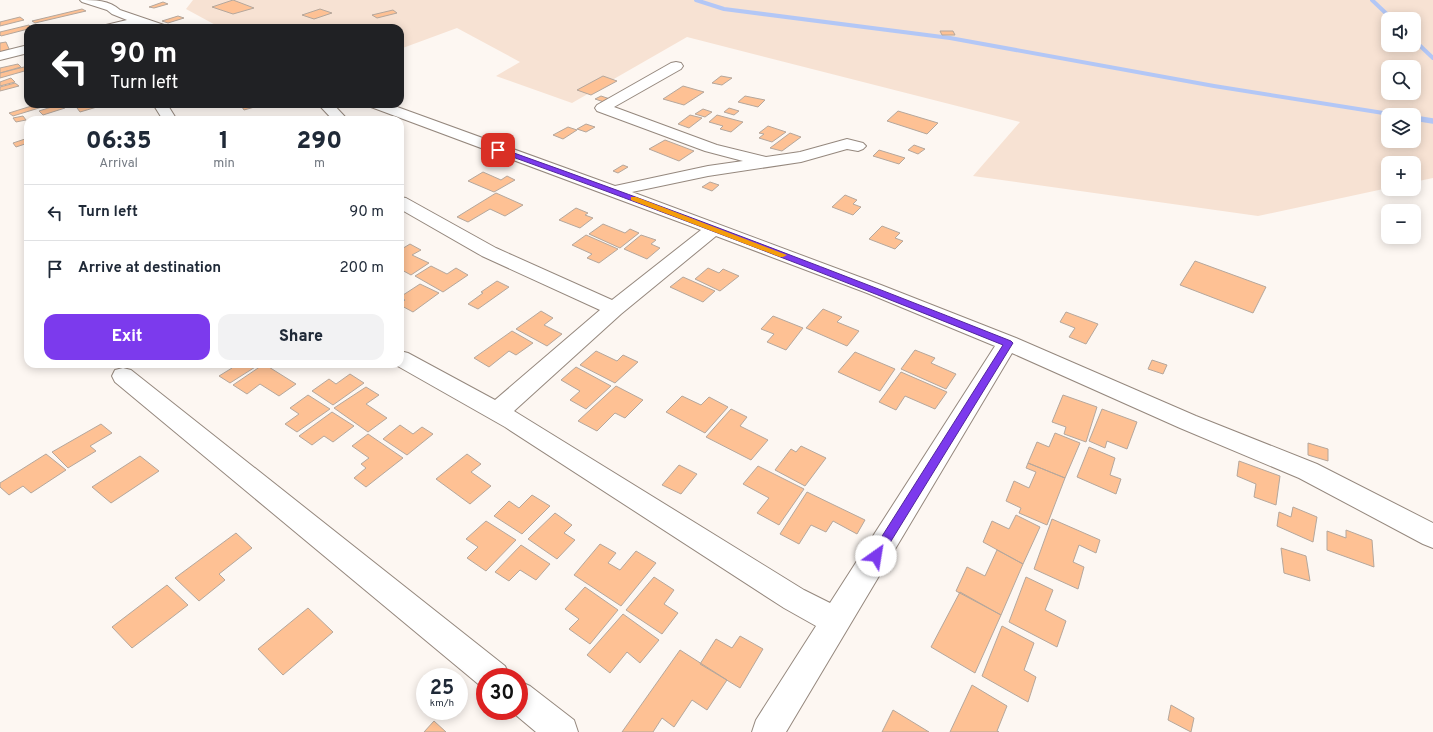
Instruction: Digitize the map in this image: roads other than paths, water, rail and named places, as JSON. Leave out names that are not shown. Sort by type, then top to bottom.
[{"type":"street","points":[[86,0],[113,4],[116,12],[148,24]]},
{"type":"street","points":[[125,24],[140,20]]},
{"type":"street","points":[[0,56],[24,50]]},
{"type":"street","points":[[676,66],[602,108],[712,148],[769,163]]},
{"type":"street","points":[[329,108],[337,116]]},
{"type":"street","points":[[386,108],[874,289],[1008,343],[1188,422],[1308,471],[1433,536]]},
{"type":"street","points":[[614,192],[708,171],[801,157],[847,144],[858,146]]},
{"type":"street","points":[[404,204],[489,252],[614,309]]},
{"type":"street","points":[[497,412],[614,309],[714,229]]},
{"type":"street","points":[[768,732],[835,621],[1008,343]]},
{"type":"street","points":[[404,360],[497,412],[550,444],[794,599],[835,621]]},
{"type":"street","points":[[123,376],[483,668]]},
{"type":"street","points":[[528,704],[562,732]]},
{"type":"waterway","points":[[696,0],[724,9],[950,38],[1214,86],[1381,113]]},
{"type":"waterway","points":[[1372,0],[1385,12]]},
{"type":"waterway","points":[[1421,47],[1433,58]]},
{"type":"waterway","points":[[1421,119],[1433,121]]}]
